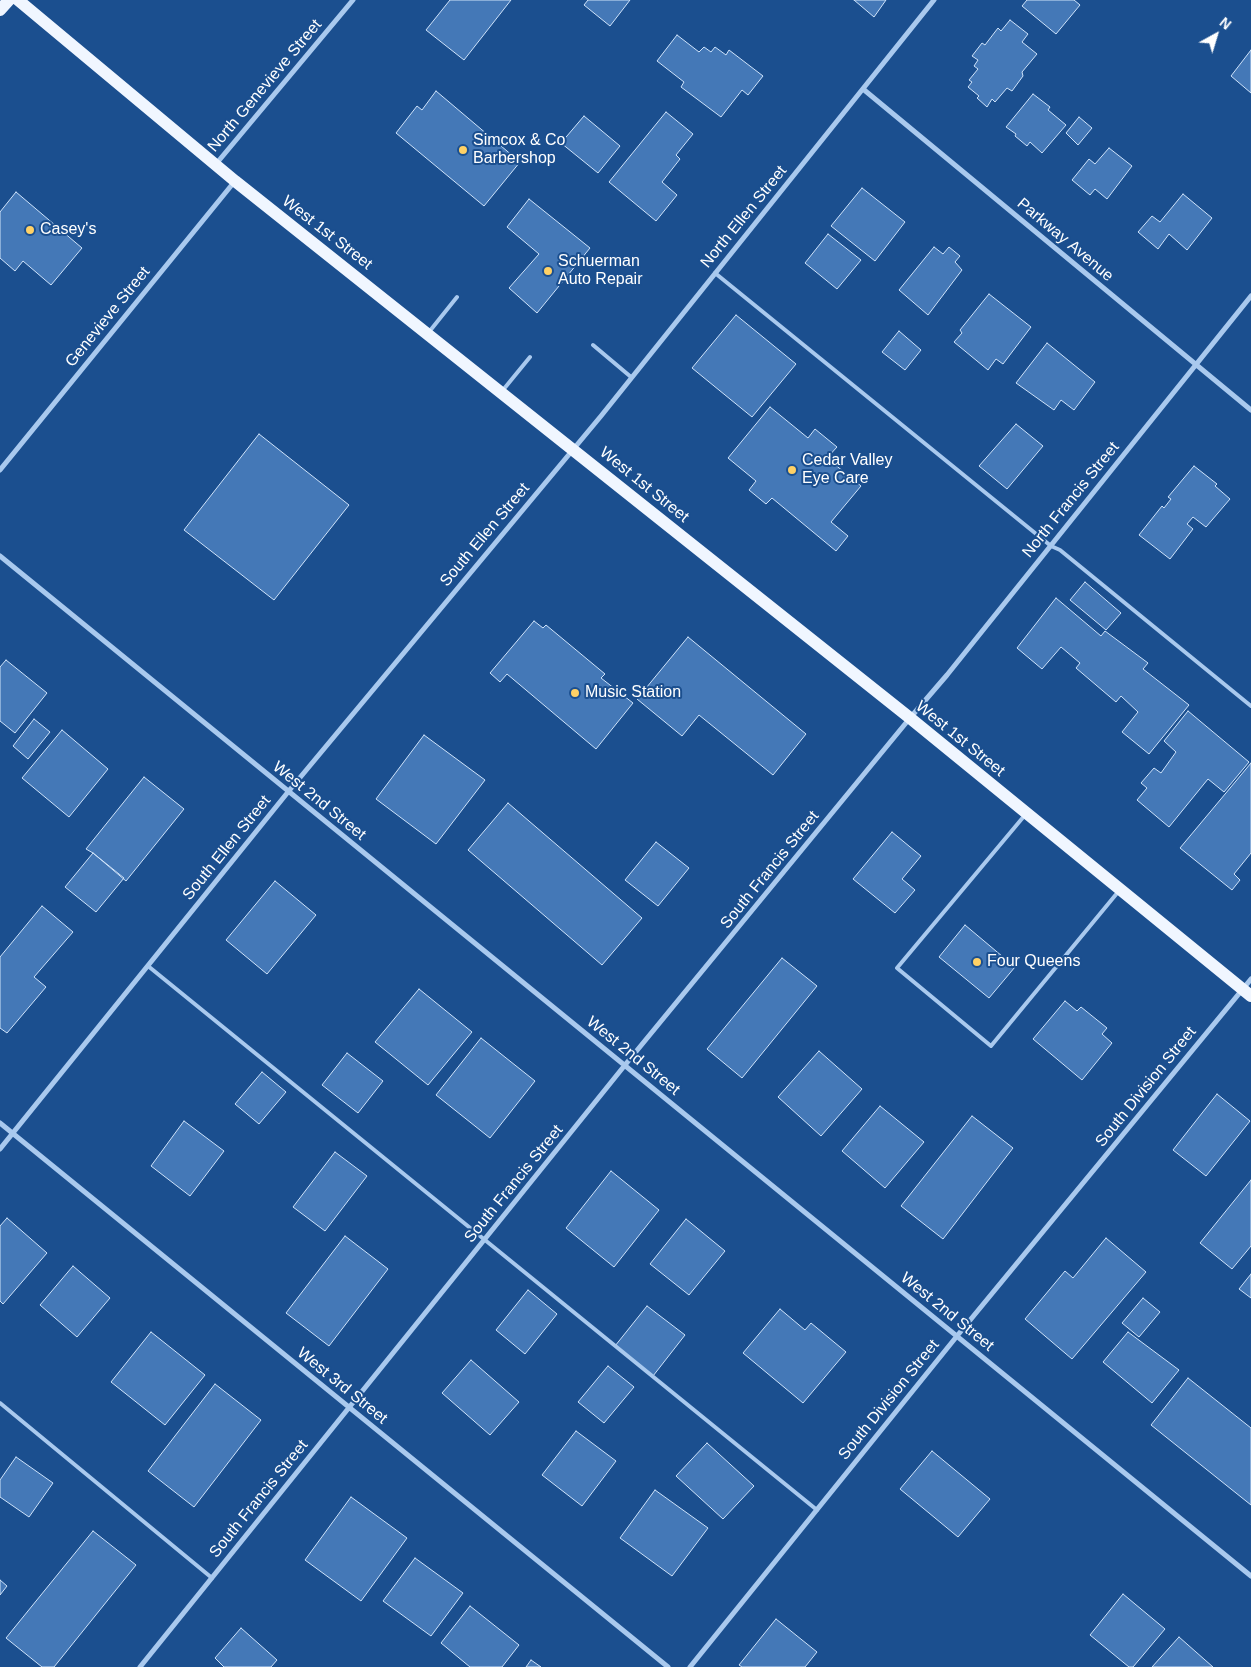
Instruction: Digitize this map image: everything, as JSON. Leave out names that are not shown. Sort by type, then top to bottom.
[{"type":"main road","points":[[0,10],[9,0]]},
{"type":"main road","name":"West 1st Street","points":[[18,0],[215,164],[910,718],[1120,890],[1248,988]]},
{"type":"street","name":"North Genevieve Street","points":[[215,164],[353,0]]},
{"type":"street","name":"North Ellen Street","points":[[573,450],[934,0]]},
{"type":"street","name":"Parkway Avenue","points":[[863,89],[1251,410]]},
{"type":"street","name":"Genevieve Street","points":[[0,470],[235,180]]},
{"type":"street","name":"North Francis Street","points":[[910,718],[947,675],[1251,296]]},
{"type":"street","name":"South Ellen Street","points":[[0,1149],[288,792],[573,450]]},
{"type":"street","name":"West 2nd Street","points":[[0,556],[1251,1576]]},
{"type":"street","name":"South Francis Street","points":[[140,1667],[625,1066],[910,718]]},
{"type":"street","name":"South Division Street","points":[[690,1667],[957,1336],[1248,988]]},
{"type":"street","name":"West 3rd Street","points":[[0,1123],[668,1667]]},
{"type":"lane","points":[[714,273],[1051,546],[1060,550],[1251,706]]},
{"type":"lane","points":[[428,334],[457,297]]},
{"type":"lane","points":[[593,345],[631,377]]},
{"type":"lane","points":[[501,393],[530,357]]},
{"type":"lane","points":[[1026,813],[897,968],[991,1046],[1120,890]]},
{"type":"lane","points":[[148,966],[817,1510]]},
{"type":"lane","points":[[0,1403],[212,1578]]},
{"type":"building","points":[[450,0],[511,0],[464,60],[426,30]]},
{"type":"building","points":[[588,0],[630,0],[610,26],[584,5]]},
{"type":"building","points":[[854,0],[886,0],[874,17]]},
{"type":"building","points":[[1027,0],[1074,0],[1080,5],[1056,34],[1022,6]]},
{"type":"building","points":[[1010,20],[1028,34],[1022,42],[1037,54],[1022,72],[1023,76],[1012,91],[1007,88],[995,102],[992,99],[987,107],[977,98],[979,96],[968,87],[972,82],[969,80],[978,69],[974,66],[978,60],[972,56],[982,43],[985,45],[998,28],[1001,31]]},
{"type":"building","points":[[677,35],[699,52],[704,47],[711,52],[715,47],[726,55],[729,50],[763,76],[748,95],[742,90],[721,117],[681,87],[684,82],[657,61]]},
{"type":"building","points":[[1251,50],[1251,93],[1231,76]]},
{"type":"building","points":[[436,91],[520,162],[484,206],[396,133],[417,106],[422,110]]},
{"type":"building","points":[[1033,94],[1050,107],[1048,110],[1066,125],[1042,153],[1030,142],[1027,146],[1015,136],[1016,134],[1006,127]]},
{"type":"building","points":[[666,112],[693,134],[676,155],[680,159],[662,182],[677,195],[656,221],[609,182]]},
{"type":"building","points":[[584,116],[620,146],[598,173],[561,143]]},
{"type":"building","points":[[1079,117],[1092,128],[1078,145],[1066,133]]},
{"type":"building","points":[[1109,148],[1132,166],[1107,199],[1095,189],[1090,195],[1072,180],[1089,159],[1095,164]]},
{"type":"building","points":[[862,188],[905,222],[875,261],[831,226]]},
{"type":"building","name":"Casey's","points":[[16,192],[82,248],[51,285],[23,261],[15,271],[0,258],[0,212]]},
{"type":"building","points":[[1183,194],[1212,218],[1187,250],[1169,234],[1158,249],[1138,232],[1152,216],[1160,222]]},
{"type":"building","name":"Schuerman Auto Repair","points":[[529,199],[590,248],[537,313],[509,288],[539,254],[507,227]]},
{"type":"building","points":[[828,234],[861,260],[837,289],[805,263]]},
{"type":"building","points":[[934,247],[943,254],[949,247],[960,256],[955,262],[962,270],[928,315],[899,290]]},
{"type":"building","points":[[989,294],[1031,327],[1003,364],[996,359],[988,370],[954,342],[962,333],[960,330]]},
{"type":"building","points":[[736,315],[796,364],[752,417],[692,368]]},
{"type":"building","points":[[899,331],[921,350],[905,370],[882,352]]},
{"type":"building","points":[[1047,343],[1095,382],[1074,410],[1061,400],[1054,410],[1016,383]]},
{"type":"building","name":"Cedar Valley Eye Care","points":[[770,407],[808,438],[815,429],[837,447],[827,458],[861,486],[831,522],[848,536],[836,551],[772,498],[766,504],[749,490],[756,481],[728,458]]},
{"type":"building","points":[[1016,424],[1043,446],[1007,489],[979,466]]},
{"type":"building","points":[[259,434],[349,505],[274,600],[184,530]]},
{"type":"building","points":[[1194,466],[1217,484],[1215,486],[1230,499],[1206,527],[1193,517],[1187,524],[1193,529],[1170,559],[1139,535],[1162,506],[1164,508],[1171,499],[1168,497]]},
{"type":"building","points":[[1085,582],[1121,613],[1106,630],[1070,600]]},
{"type":"building","points":[[1056,598],[1101,636],[1105,631],[1148,663],[1143,669],[1189,705],[1149,754],[1122,732],[1138,712],[1121,696],[1116,702],[1076,668],[1080,663],[1061,647],[1042,669],[1017,648]]},
{"type":"building","name":"Music Station","points":[[534,621],[543,628],[546,625],[605,674],[601,678],[633,703],[596,749],[507,674],[500,682],[490,673]]},
{"type":"building","points":[[688,637],[806,734],[773,775],[699,715],[682,736],[637,699]]},
{"type":"building","points":[[6,660],[47,693],[15,733],[0,721],[0,667]]},
{"type":"building","points":[[1188,711],[1249,762],[1224,792],[1208,779],[1169,827],[1137,800],[1147,788],[1141,783],[1154,768],[1161,773],[1176,752],[1164,741]]},
{"type":"building","points":[[34,719],[50,732],[28,759],[13,746]]},
{"type":"building","points":[[62,730],[108,769],[69,817],[22,778]]},
{"type":"building","points":[[424,735],[485,780],[436,844],[376,799]]},
{"type":"building","points":[[1251,763],[1251,853],[1234,874],[1240,880],[1232,890],[1180,848]]},
{"type":"building","points":[[144,777],[184,809],[126,881],[86,849]]},
{"type":"building","points":[[508,803],[642,918],[602,965],[468,850]]},
{"type":"building","points":[[892,832],[921,856],[902,879],[915,890],[895,913],[853,879]]},
{"type":"building","points":[[656,842],[689,868],[658,906],[625,880]]},
{"type":"building","points":[[93,853],[124,878],[96,912],[65,887]]},
{"type":"building","points":[[275,881],[316,915],[267,974],[226,940]]},
{"type":"building","points":[[42,906],[73,932],[34,977],[46,987],[7,1033],[0,1028],[0,957]]},
{"type":"building","name":"Four Queens","points":[[965,925],[1015,967],[989,998],[939,957]]},
{"type":"building","points":[[782,958],[817,986],[742,1078],[707,1049]]},
{"type":"building","points":[[419,989],[472,1032],[428,1085],[375,1042]]},
{"type":"building","points":[[1065,1001],[1077,1011],[1081,1007],[1107,1028],[1102,1034],[1112,1043],[1082,1080],[1033,1039]]},
{"type":"building","points":[[481,1038],[535,1081],[490,1138],[436,1095]]},
{"type":"building","points":[[819,1051],[862,1089],[821,1136],[778,1097]]},
{"type":"building","points":[[347,1053],[383,1081],[358,1113],[322,1085]]},
{"type":"building","points":[[262,1072],[286,1092],[259,1124],[235,1104]]},
{"type":"building","points":[[1217,1094],[1250,1121],[1206,1176],[1173,1150]]},
{"type":"building","points":[[880,1106],[924,1142],[885,1188],[842,1151]]},
{"type":"building","points":[[972,1116],[1013,1148],[943,1239],[901,1206]]},
{"type":"building","points":[[184,1121],[224,1151],[190,1196],[151,1166]]},
{"type":"building","points":[[335,1152],[367,1176],[325,1231],[293,1207]]},
{"type":"building","points":[[611,1171],[659,1210],[614,1267],[566,1228]]},
{"type":"building","points":[[1251,1180],[1251,1246],[1232,1269],[1200,1243]]},
{"type":"building","points":[[7,1218],[47,1253],[3,1304],[0,1301],[0,1226]]},
{"type":"building","points":[[686,1219],[725,1251],[689,1295],[650,1264]]},
{"type":"building","points":[[345,1236],[388,1269],[329,1346],[286,1313]]},
{"type":"building","points":[[1106,1238],[1146,1272],[1072,1359],[1025,1319],[1065,1271],[1073,1278]]},
{"type":"building","points":[[73,1266],[110,1298],[77,1337],[40,1305]]},
{"type":"building","points":[[1251,1274],[1251,1298],[1239,1289]]},
{"type":"building","points":[[528,1290],[557,1314],[525,1354],[496,1330]]},
{"type":"building","points":[[1143,1298],[1160,1312],[1139,1337],[1122,1323]]},
{"type":"building","points":[[647,1306],[685,1335],[653,1376],[615,1346]]},
{"type":"building","points":[[780,1309],[805,1330],[811,1323],[846,1352],[803,1403],[743,1353]]},
{"type":"building","points":[[151,1332],[205,1375],[165,1425],[111,1382]]},
{"type":"building","points":[[1128,1332],[1179,1370],[1152,1403],[1103,1362]]},
{"type":"building","points":[[471,1360],[519,1402],[490,1435],[442,1393]]},
{"type":"building","points":[[608,1366],[634,1387],[604,1423],[578,1402]]},
{"type":"building","points":[[1188,1378],[1251,1428],[1251,1505],[1151,1425]]},
{"type":"building","points":[[215,1384],[261,1420],[194,1507],[148,1471]]},
{"type":"building","points":[[576,1431],[616,1461],[582,1506],[542,1475]]},
{"type":"building","points":[[707,1443],[754,1486],[723,1519],[676,1476]]},
{"type":"building","points":[[932,1451],[990,1499],[958,1537],[900,1489]]},
{"type":"building","points":[[16,1457],[53,1483],[29,1517],[0,1497],[0,1480]]},
{"type":"building","points":[[655,1490],[708,1528],[672,1576],[620,1538]]},
{"type":"building","points":[[351,1497],[407,1538],[361,1601],[305,1560]]},
{"type":"building","points":[[93,1531],[136,1565],[54,1667],[42,1667],[6,1638]]},
{"type":"building","points":[[415,1558],[463,1593],[431,1636],[383,1601]]},
{"type":"building","points":[[0,1580],[7,1586],[0,1595]]},
{"type":"building","points":[[1123,1594],[1165,1629],[1133,1667],[1129,1667],[1090,1635]]},
{"type":"building","points":[[470,1606],[519,1645],[502,1667],[470,1667],[441,1643]]},
{"type":"building","points":[[776,1619],[817,1652],[805,1667],[742,1667],[739,1665]]},
{"type":"building","points":[[241,1628],[277,1660],[271,1667],[224,1667],[215,1658]]},
{"type":"building","points":[[1179,1637],[1213,1667],[1152,1667]]},
{"type":"building","points":[[531,1660],[541,1667],[526,1667]]},
{"type":"place","name":"Simcox & Co Barbershop","points":[[463,150]]},
{"type":"place","name":"Casey's","points":[[30,230]]},
{"type":"place","name":"Schuerman Auto Repair","points":[[548,271]]},
{"type":"place","name":"Cedar Valley Eye Care","points":[[792,470]]},
{"type":"place","name":"Music Station","points":[[575,693]]},
{"type":"place","name":"Four Queens","points":[[977,962]]}]
